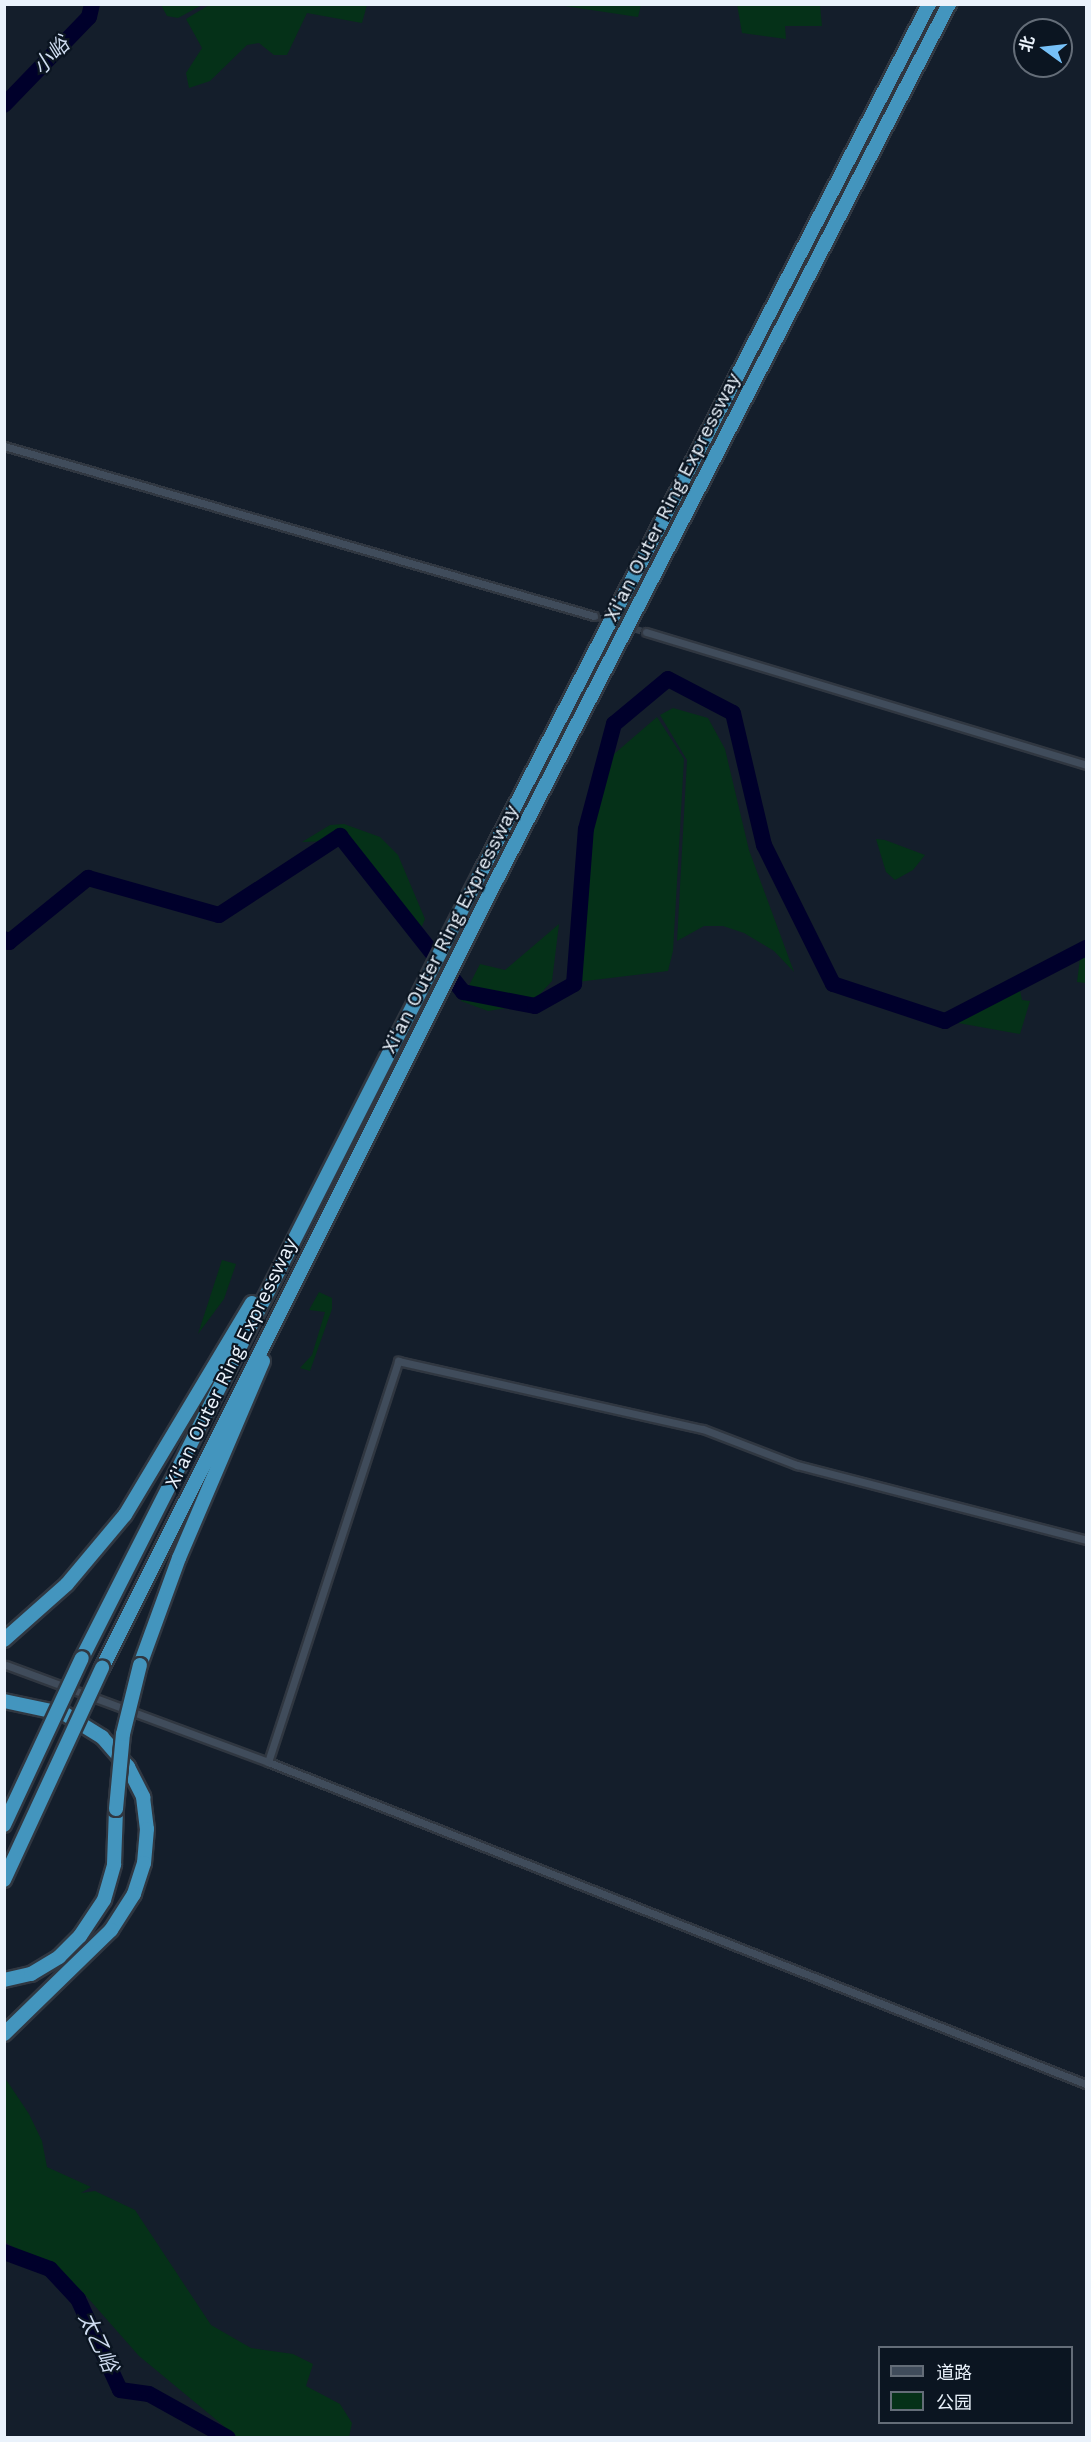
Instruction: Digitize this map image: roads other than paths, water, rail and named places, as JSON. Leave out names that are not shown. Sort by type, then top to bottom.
[{"type":"highway","name":"Xi'an Outer Ring Expressway","points":[[4,1825],[82,1658],[328,1171],[929,4]]},
{"type":"highway","name":"Xi'an Outer Ring Expressway","points":[[4,1880],[102,1668],[415,1040],[949,4]]},
{"type":"highway","points":[[4,1640],[67,1584],[125,1515],[328,1171]]},
{"type":"highway","points":[[4,1980],[31,1974],[59,1957],[80,1936],[104,1900],[114,1864],[116,1809],[123,1734],[140,1665],[188,1537],[342,1185]]},
{"type":"highway","points":[[4,1701],[65,1714],[102,1737],[133,1777],[143,1797],[147,1829],[144,1863],[134,1894],[111,1930],[4,2034]]},
{"type":"street","points":[[4,446],[594,616]]},
{"type":"street","points":[[646,632],[1086,765]]},
{"type":"street","points":[[268,1762],[398,1361],[703,1429],[797,1465],[1086,1540]]},
{"type":"street","points":[[6,1665],[268,1762],[1086,2084]]},
{"type":"waterway","name":"小峪","points":[[4,105],[89,17],[92,4]]},
{"type":"waterway","points":[[4,939],[9,942],[88,878],[219,915],[340,836],[463,992],[535,1006],[574,984],[586,829],[614,724],[668,679],[733,713],[764,845],[833,984],[945,1021],[1086,948]]},
{"type":"waterway","name":"太乙峪","points":[[4,2252],[50,2269],[78,2299],[120,2390],[149,2394],[228,2438]]},
{"type":"tunnel","points":[[594,616],[646,632]]}]
